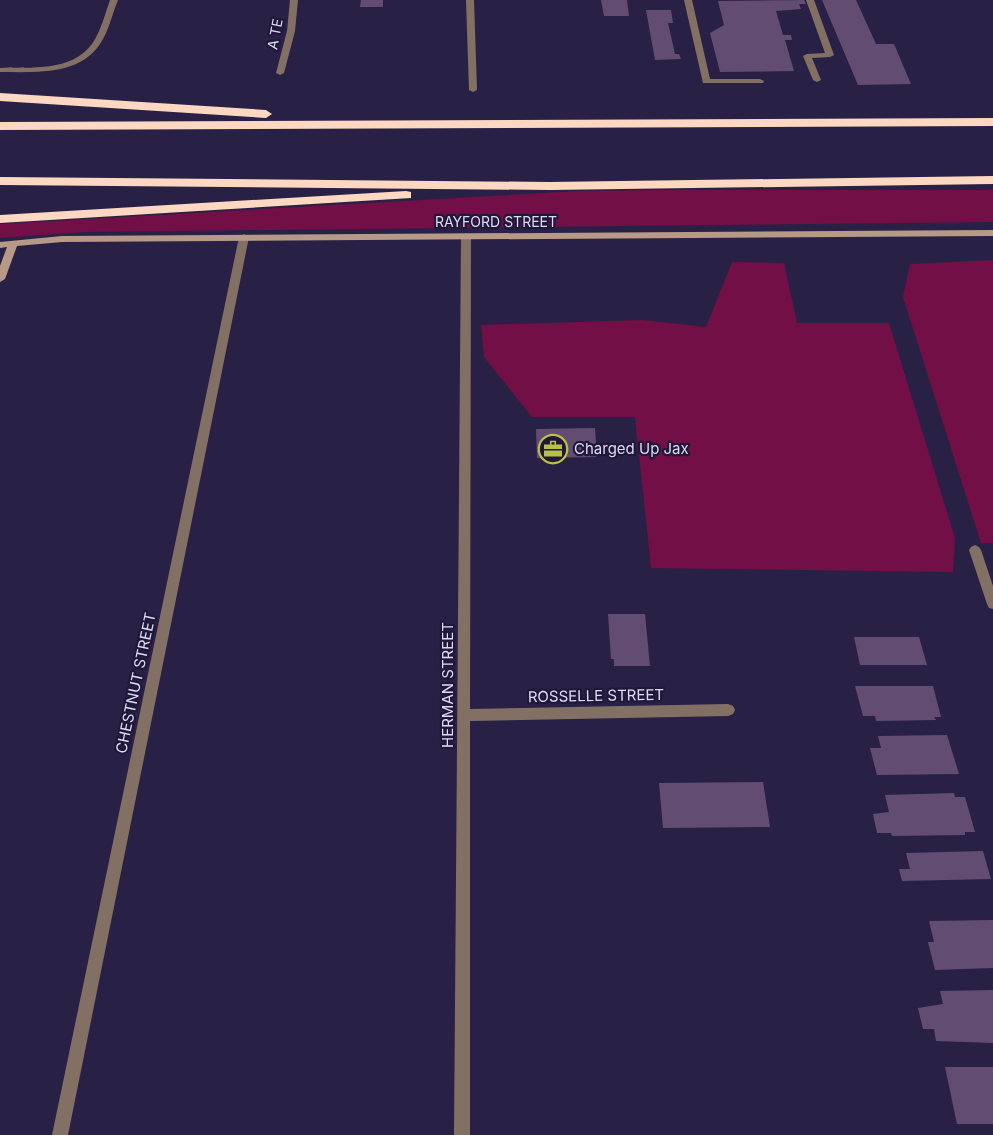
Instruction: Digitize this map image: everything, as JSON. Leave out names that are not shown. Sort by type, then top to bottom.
[{"type":"highway","points":[[0,97],[279,115],[618,124]]},
{"type":"highway","points":[[0,126],[993,122]]},
{"type":"highway","points":[[0,181],[550,186],[993,180]]},
{"type":"highway","points":[[0,219],[195,210],[550,186]]},
{"type":"street","points":[[0,70],[45,69],[70,64],[86,54],[96,44],[114,0]]},
{"type":"street","name":"A TE","points":[[280,73],[291,31],[294,0]]},
{"type":"street","points":[[470,0],[473,90]]},
{"type":"street","points":[[688,0],[706,81],[760,81]]},
{"type":"street","points":[[810,0],[830,55],[807,56],[817,80]]},
{"type":"street","name":"RAYFORD STREET","points":[[0,245],[62,238],[993,232]]},
{"type":"street","name":"HERMAN STREET","points":[[462,1135],[466,236]]},
{"type":"street","name":"CHESTNUT STREET","points":[[60,1135],[244,237]]},
{"type":"street","points":[[0,279],[13,245]]},
{"type":"street","points":[[975,550],[993,604]]},
{"type":"street","name":"ROSSELLE STREET","points":[[464,715],[728,710]]},
{"type":"shaded area","points":[[993,190],[993,222],[85,232],[0,238],[0,224],[579,191]]},
{"type":"shaded area","points":[[993,260],[993,543],[981,543],[903,297],[910,264]]},
{"type":"shaded area","points":[[732,262],[784,263],[797,323],[889,323],[955,538],[953,572],[651,568],[635,417],[532,417],[484,357],[481,325],[643,320],[706,327]]},
{"type":"building","points":[[361,0],[383,0],[383,7],[360,7]]},
{"type":"building","points":[[601,0],[627,0],[629,16],[604,16]]},
{"type":"building","points":[[804,0],[806,4],[799,4],[801,9],[776,11],[783,35],[791,35],[792,40],[785,40],[794,71],[720,72],[710,33],[724,25],[718,1]]},
{"type":"building","points":[[822,0],[856,0],[876,44],[894,44],[911,84],[858,85]]},
{"type":"building","points":[[646,10],[671,10],[673,23],[668,23],[675,54],[679,54],[681,59],[655,60]]},
{"type":"building","points":[[595,428],[597,457],[537,458],[536,429]]},
{"type":"building","points":[[608,614],[645,614],[650,666],[614,666],[614,659],[611,659]]},
{"type":"building","points":[[854,637],[919,637],[927,665],[860,665]]},
{"type":"building","points":[[855,686],[933,686],[941,717],[934,717],[936,720],[876,721],[875,716],[863,716]]},
{"type":"building","points":[[947,735],[959,774],[877,775],[870,748],[881,748],[878,736]]},
{"type":"building","points":[[763,782],[770,827],[663,828],[659,783]]},
{"type":"building","points":[[954,793],[955,797],[965,797],[975,832],[965,832],[965,835],[892,836],[891,833],[877,833],[873,814],[889,812],[885,795]]},
{"type":"building","points":[[983,851],[991,879],[902,881],[899,869],[910,869],[906,853]]},
{"type":"building","points":[[993,920],[993,968],[935,970],[928,942],[934,942],[929,921]]},
{"type":"building","points":[[993,990],[993,1043],[936,1041],[934,1029],[923,1029],[918,1008],[943,1004],[940,991]]},
{"type":"building","points":[[945,1067],[993,1067],[993,1124],[957,1124]]},
{"type":"place","name":"Charged Up Jax","points":[[553,449]]}]
